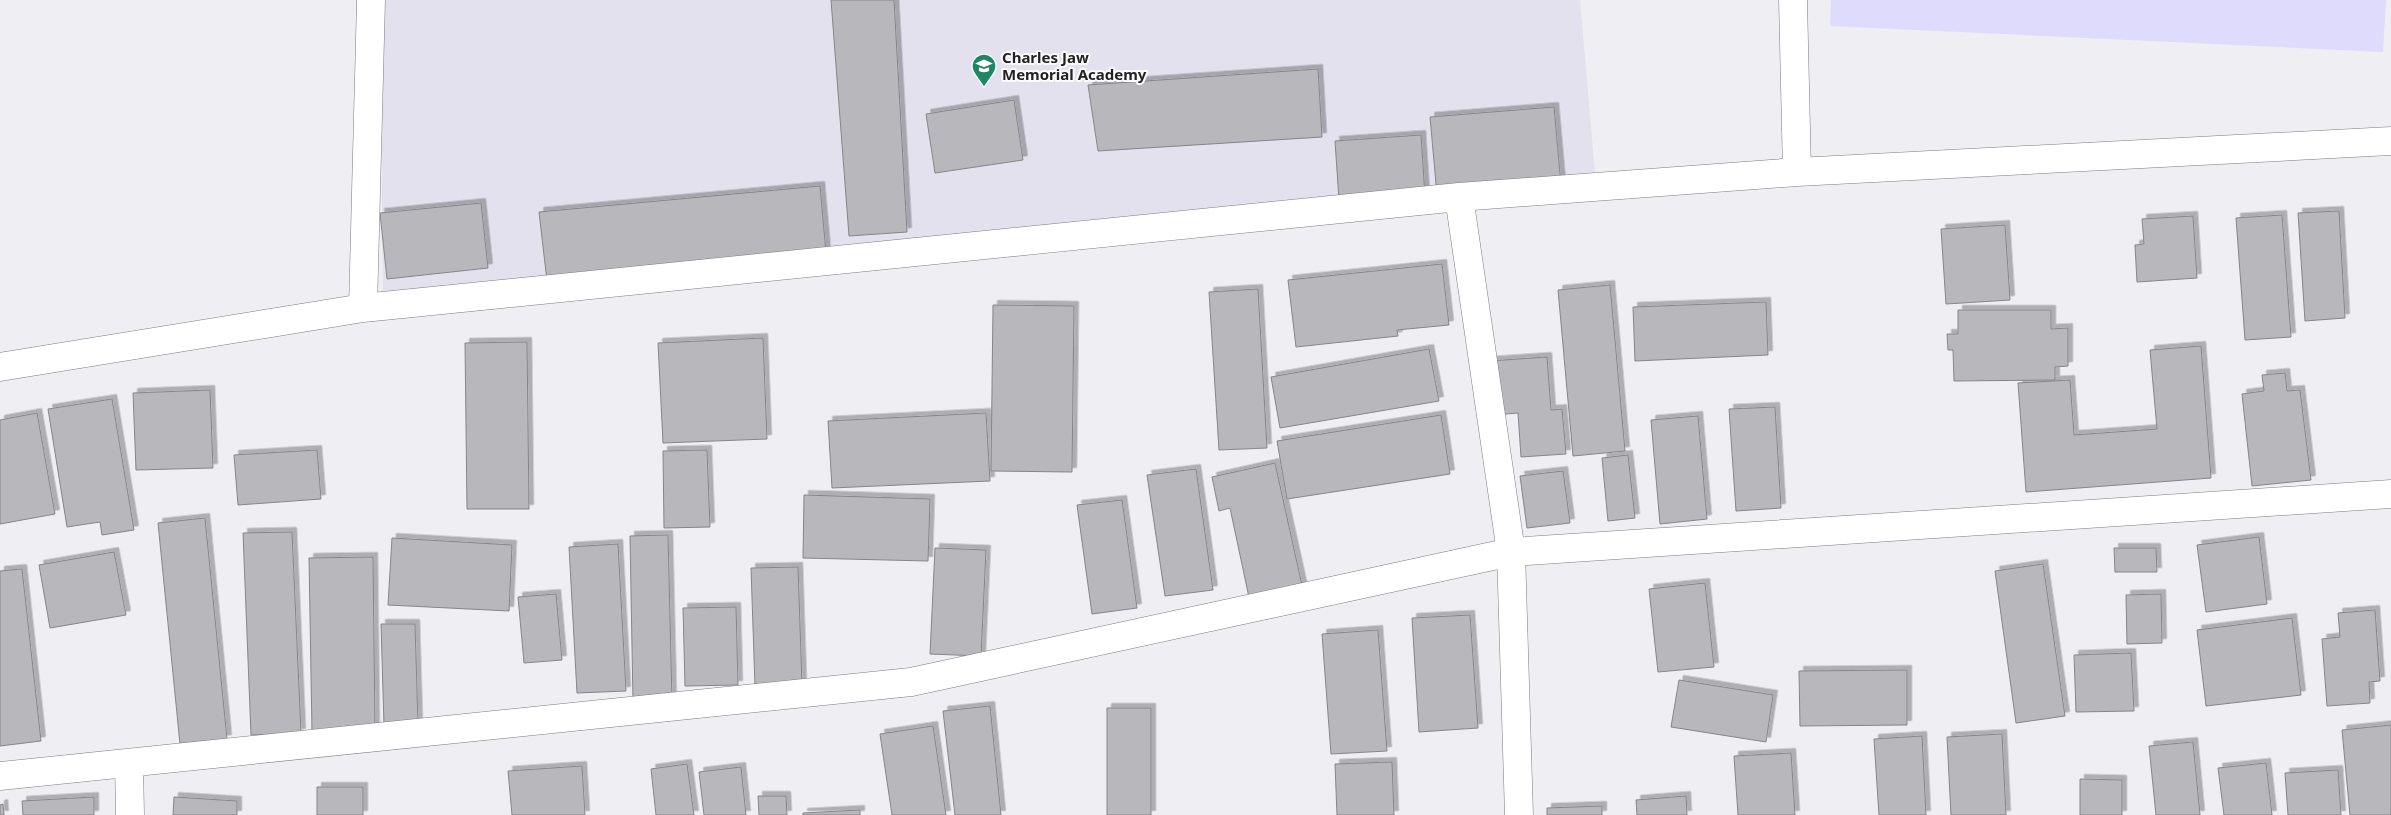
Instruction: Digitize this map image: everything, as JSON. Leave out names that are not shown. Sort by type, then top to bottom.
[{"type":"street","points":[[363,308],[371,0]]},
{"type":"street","points":[[1793,0],[1797,172]]},
{"type":"street","points":[[0,367],[363,308],[1459,197],[1797,172],[2391,141]]},
{"type":"street","points":[[1459,197],[1511,552],[1520,815]]},
{"type":"street","points":[[0,776],[911,682],[1511,552],[2391,494]]},
{"type":"street","points":[[129,763],[130,815]]},
{"type":"shaded area","name":"Charles Jaw Memorial Academy","points":[[380,0],[1580,0],[1595,174],[383,299]]},
{"type":"shaded area","points":[[1831,0],[2386,0],[2383,52],[1830,26]]},
{"type":"building","points":[[831,0],[894,0],[907,232],[849,236]]},
{"type":"building","points":[[1318,69],[1322,137],[1098,151],[1088,85]]},
{"type":"building","points":[[1014,100],[1023,160],[935,173],[926,114]]},
{"type":"building","points":[[1554,107],[1561,185],[1437,195],[1430,117]]},
{"type":"building","points":[[1421,135],[1425,196],[1339,200],[1335,141]]},
{"type":"building","points":[[820,186],[826,253],[547,281],[539,212]]},
{"type":"building","points":[[481,203],[488,268],[387,279],[380,213]]},
{"type":"building","points":[[2339,211],[2345,318],[2305,321],[2298,213]]},
{"type":"building","points":[[2282,215],[2291,337],[2245,340],[2236,218]]},
{"type":"building","points":[[2193,216],[2197,278],[2137,282],[2135,245],[2144,244],[2142,219]]},
{"type":"building","points":[[2005,225],[2010,300],[1946,304],[1941,229]]},
{"type":"building","points":[[1442,264],[1449,325],[1397,330],[1398,336],[1296,347],[1288,280]]},
{"type":"building","points":[[1610,285],[1625,451],[1573,456],[1558,290]]},
{"type":"building","points":[[1258,289],[1267,448],[1219,450],[1209,292]]},
{"type":"building","points":[[1766,302],[1768,355],[1635,361],[1633,307]]},
{"type":"building","points":[[993,305],[1074,306],[1072,472],[991,471]]},
{"type":"building","points":[[1958,310],[2051,310],[2051,329],[2068,328],[2068,366],[2055,367],[2055,380],[1954,381],[1953,350],[1948,350],[1947,334],[1958,334]]},
{"type":"building","points":[[763,338],[767,439],[663,443],[658,343]]},
{"type":"building","points":[[527,342],[529,509],[467,509],[465,343]]},
{"type":"building","points":[[2201,346],[2211,478],[2026,492],[2018,383],[2070,380],[2074,435],[2157,429],[2150,350]]},
{"type":"building","points":[[1429,349],[1439,401],[1280,428],[1271,377]]},
{"type":"building","points":[[1547,357],[1551,410],[1562,409],[1566,454],[1521,457],[1518,413],[1493,415],[1489,361]]},
{"type":"building","points":[[2285,373],[2287,391],[2300,390],[2311,480],[2252,486],[2242,394],[2264,391],[2262,375]]},
{"type":"building","points":[[210,390],[213,468],[136,470],[133,393]]},
{"type":"building","points":[[112,399],[134,530],[102,535],[100,522],[67,527],[48,409]]},
{"type":"building","points":[[1775,407],[1781,508],[1736,511],[1729,409]]},
{"type":"building","points":[[37,413],[55,514],[0,524],[0,420]]},
{"type":"building","points":[[986,413],[990,481],[832,488],[828,421]]},
{"type":"building","points":[[1441,415],[1450,474],[1287,499],[1277,441]]},
{"type":"building","points":[[1698,416],[1707,519],[1660,524],[1651,420]]},
{"type":"building","points":[[317,450],[321,499],[238,505],[234,455]]},
{"type":"building","points":[[707,450],[710,527],[664,528],[663,451]]},
{"type":"building","points":[[1628,455],[1635,518],[1608,521],[1602,458]]},
{"type":"building","points":[[1275,463],[1303,590],[1250,602],[1230,508],[1219,511],[1212,477]]},
{"type":"building","points":[[1196,469],[1213,590],[1165,596],[1147,475]]},
{"type":"building","points":[[1563,471],[1570,523],[1527,528],[1520,476]]},
{"type":"building","points":[[804,495],[930,499],[928,561],[803,558]]},
{"type":"building","points":[[1122,500],[1137,608],[1092,614],[1077,505]]},
{"type":"building","points":[[205,518],[227,739],[180,744],[158,523]]},
{"type":"building","points":[[292,532],[301,733],[251,735],[243,533]]},
{"type":"building","points":[[668,535],[672,701],[633,702],[630,536]]},
{"type":"building","points":[[2259,537],[2267,604],[2206,612],[2197,545]]},
{"type":"building","points":[[392,538],[512,545],[509,611],[388,605]]},
{"type":"building","points":[[618,544],[626,691],[577,693],[569,547]]},
{"type":"building","points":[[935,548],[986,550],[981,656],[930,654]]},
{"type":"building","points":[[2114,548],[2156,548],[2157,572],[2115,572]]},
{"type":"building","points":[[114,552],[126,615],[50,628],[39,565]]},
{"type":"building","points":[[373,557],[375,732],[312,732],[309,558]]},
{"type":"building","points":[[2043,564],[2065,716],[2016,723],[1995,571]]},
{"type":"building","points":[[798,567],[802,685],[755,687],[751,568]]},
{"type":"building","points":[[22,569],[41,741],[0,746],[0,571]]},
{"type":"building","points":[[1705,583],[1714,667],[1658,672],[1649,589]]},
{"type":"building","points":[[556,594],[562,660],[524,663],[518,597]]},
{"type":"building","points":[[2161,594],[2162,643],[2127,644],[2126,595]]},
{"type":"building","points":[[736,607],[738,685],[685,686],[683,608]]},
{"type":"building","points":[[2375,610],[2380,681],[2369,682],[2370,703],[2327,706],[2322,639],[2340,637],[2338,613]]},
{"type":"building","points":[[1470,615],[1478,728],[1419,732],[1412,618]]},
{"type":"building","points":[[2292,618],[2301,695],[2206,706],[2197,630]]},
{"type":"building","points":[[381,624],[415,624],[418,725],[384,726]]},
{"type":"building","points":[[1378,630],[1387,751],[1331,754],[1322,634]]},
{"type":"building","points":[[2131,653],[2134,711],[2076,712],[2074,655]]},
{"type":"building","points":[[1907,670],[1907,725],[1800,726],[1799,671]]},
{"type":"building","points":[[1679,680],[1773,695],[1766,742],[1671,727]]},
{"type":"building","points":[[990,706],[1001,815],[955,815],[943,711]]},
{"type":"building","points":[[1107,708],[1151,708],[1151,815],[1107,815]]},
{"type":"building","points":[[2391,725],[2391,815],[2350,815],[2342,730]]},
{"type":"building","points":[[933,726],[946,815],[892,815],[880,734]]},
{"type":"building","points":[[2002,734],[2006,815],[1951,815],[1947,737]]},
{"type":"building","points":[[1922,736],[1926,815],[1879,815],[1874,739]]},
{"type":"building","points":[[2193,742],[2200,815],[2156,815],[2149,746]]},
{"type":"building","points":[[1791,753],[1795,815],[1738,815],[1734,756]]},
{"type":"building","points":[[1392,762],[1394,815],[1337,815],[1335,764]]},
{"type":"building","points":[[2266,763],[2272,815],[2224,815],[2218,768]]},
{"type":"building","points":[[687,764],[694,815],[656,815],[651,769]]},
{"type":"building","points":[[582,766],[585,815],[512,815],[508,771]]},
{"type":"building","points":[[741,767],[746,815],[704,815],[699,772]]},
{"type":"building","points":[[2338,770],[2341,815],[2288,815],[2285,773]]},
{"type":"building","points":[[2080,779],[2122,780],[2122,815],[2080,815]]},
{"type":"building","points":[[317,787],[363,787],[363,815],[317,815]]},
{"type":"building","points":[[758,796],[786,796],[787,815],[759,815]]},
{"type":"building","points":[[1686,796],[1687,815],[1637,815],[1636,800]]},
{"type":"building","points":[[94,797],[94,815],[23,815],[22,801]]},
{"type":"building","points":[[174,797],[237,801],[237,815],[173,815]]},
{"type":"building","points":[[3,804],[4,815],[0,815],[0,805]]},
{"type":"building","points":[[1602,806],[1602,815],[1547,815],[1547,808]]},
{"type":"building","points":[[860,810],[860,815],[803,815],[803,813]]},
{"type":"place","name":"Charles Jaw Memorial Academy","points":[[984,87]]}]
